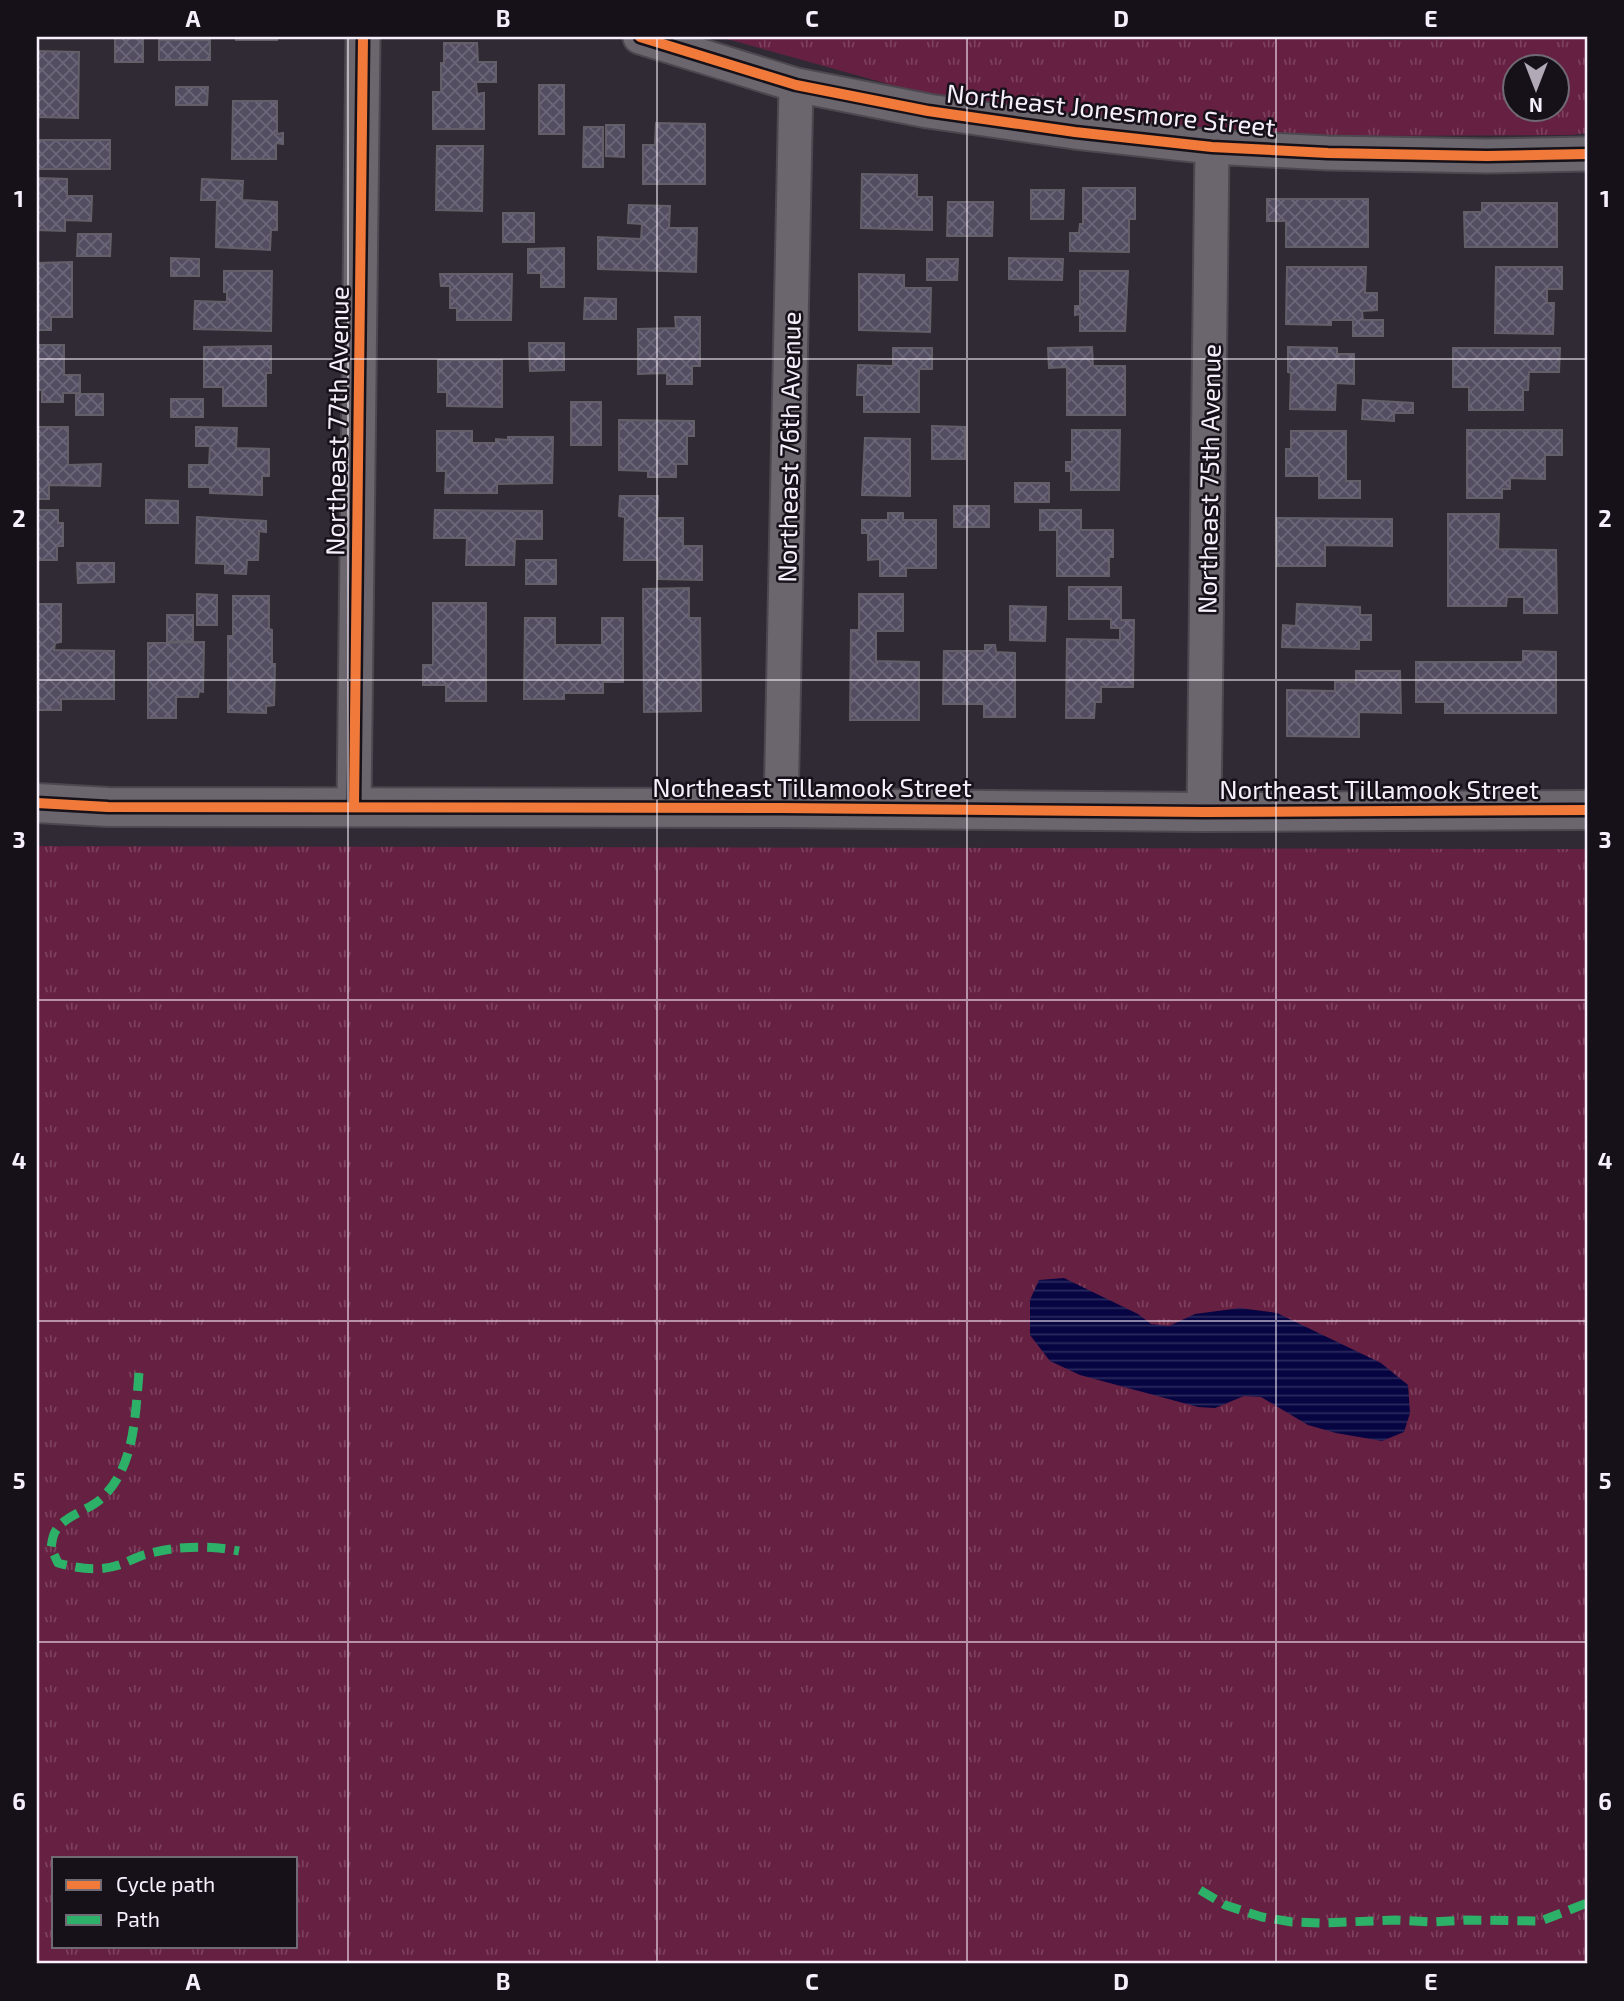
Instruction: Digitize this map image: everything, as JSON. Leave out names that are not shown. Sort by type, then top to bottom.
[{"type":"street","name":"Northeast 77th Avenue","points":[[354,806],[363,37]]},
{"type":"street","name":"Northeast Jonesmore Street","points":[[640,37],[796,85],[928,111],[1075,132],[1212,147],[1328,153],[1487,156],[1587,154]]},
{"type":"street","name":"Northeast 76th Avenue","points":[[780,808],[796,85]]},
{"type":"street","name":"Northeast 75th Avenue","points":[[1204,812],[1212,147]]},
{"type":"street","name":"Northeast Tillamook Street","points":[[37,803],[108,807],[354,806],[1204,812],[1587,810]]},
{"type":"green space","points":[[713,37],[1340,37],[1384,40],[1587,37],[1587,133],[1572,135],[1363,136],[1213,132],[942,99]]},
{"type":"green space","points":[[37,846],[1587,849],[1587,1964],[37,1964]]},
{"type":"shaded area","points":[[1064,1278],[1138,1314],[1151,1324],[1169,1326],[1195,1314],[1240,1308],[1277,1313],[1381,1363],[1408,1385],[1410,1413],[1404,1432],[1382,1441],[1336,1433],[1308,1425],[1261,1397],[1244,1396],[1215,1408],[1198,1407],[1080,1375],[1050,1361],[1030,1335],[1030,1300],[1039,1280]]},
{"type":"building","points":[[115,37],[143,37],[143,62],[115,62]]},
{"type":"building","points":[[236,37],[277,37],[277,40],[236,40]]},
{"type":"building","points":[[159,40],[210,40],[210,60],[159,60]]},
{"type":"building","points":[[444,43],[477,43],[478,62],[496,62],[496,82],[476,82],[477,94],[484,93],[484,129],[433,129],[433,92],[441,92]]},
{"type":"building","points":[[37,51],[79,52],[78,118],[37,117]]},
{"type":"building","points":[[539,85],[564,85],[564,134],[539,134]]},
{"type":"building","points":[[176,87],[208,87],[207,105],[176,105]]},
{"type":"building","points":[[233,101],[277,101],[277,134],[283,133],[283,144],[276,143],[276,159],[232,159]]},
{"type":"building","points":[[656,123],[705,124],[705,184],[643,184],[643,145],[655,145]]},
{"type":"building","points":[[606,125],[624,125],[624,157],[606,156]]},
{"type":"building","points":[[584,127],[603,127],[603,167],[583,167]]},
{"type":"building","points":[[37,140],[110,140],[110,169],[37,169]]},
{"type":"building","points":[[437,146],[483,146],[482,211],[436,210]]},
{"type":"building","points":[[862,174],[917,175],[917,197],[932,197],[932,230],[861,228]]},
{"type":"building","points":[[37,178],[67,179],[67,196],[92,196],[91,221],[65,220],[65,231],[37,230]]},
{"type":"building","points":[[202,179],[243,181],[242,200],[277,202],[277,230],[271,230],[270,250],[216,247],[217,200],[201,200]]},
{"type":"building","points":[[1083,188],[1135,188],[1135,219],[1129,219],[1129,252],[1070,251],[1070,233],[1079,233],[1080,224],[1083,224]]},
{"type":"building","points":[[1031,190],[1064,190],[1063,219],[1031,219]]},
{"type":"building","points":[[1267,199],[1368,199],[1368,247],[1286,247],[1286,221],[1267,221]]},
{"type":"building","points":[[948,202],[993,202],[992,236],[947,236]]},
{"type":"building","points":[[1482,203],[1557,203],[1557,247],[1465,247],[1464,212],[1482,212]]},
{"type":"building","points":[[629,205],[670,206],[669,228],[697,228],[696,272],[598,269],[598,237],[641,239],[642,224],[628,223]]},
{"type":"building","points":[[503,213],[534,213],[534,242],[503,242]]},
{"type":"building","points":[[78,234],[111,234],[110,256],[77,256]]},
{"type":"building","points":[[564,248],[564,287],[541,287],[541,273],[528,273],[528,249]]},
{"type":"building","points":[[171,258],[199,259],[199,276],[171,276]]},
{"type":"building","points":[[1009,258],[1063,259],[1062,280],[1009,279]]},
{"type":"building","points":[[927,259],[958,259],[957,280],[927,280]]},
{"type":"building","points":[[72,262],[72,317],[51,317],[51,330],[37,330],[37,263]]},
{"type":"building","points":[[1287,267],[1366,267],[1365,293],[1377,293],[1377,310],[1362,311],[1363,320],[1383,320],[1383,336],[1353,336],[1353,320],[1331,320],[1331,325],[1286,324]]},
{"type":"building","points":[[1496,267],[1562,267],[1562,289],[1547,289],[1547,303],[1554,303],[1553,334],[1495,333]]},
{"type":"building","points":[[224,271],[272,271],[271,331],[194,329],[195,301],[227,302]]},
{"type":"building","points":[[1080,271],[1128,271],[1125,331],[1080,331],[1080,314],[1075,315],[1075,306],[1080,306]]},
{"type":"building","points":[[440,274],[512,274],[511,320],[457,320],[457,308],[450,308],[450,286],[441,286]]},
{"type":"building","points":[[859,274],[904,275],[904,288],[931,288],[930,332],[859,330]]},
{"type":"building","points":[[585,298],[616,299],[616,319],[584,319]]},
{"type":"building","points":[[675,317],[700,317],[700,366],[692,366],[692,384],[667,384],[667,373],[638,374],[638,329],[676,328]]},
{"type":"building","points":[[529,343],[564,343],[564,370],[530,371]]},
{"type":"building","points":[[37,345],[64,345],[64,375],[80,375],[80,393],[63,393],[63,402],[42,402],[42,390],[37,390]]},
{"type":"building","points":[[271,346],[271,373],[266,373],[266,406],[223,406],[223,387],[204,387],[204,347]]},
{"type":"building","points":[[1092,347],[1093,366],[1125,366],[1125,415],[1067,415],[1067,367],[1049,368],[1048,348]]},
{"type":"building","points":[[1288,347],[1337,348],[1337,354],[1354,354],[1354,384],[1336,383],[1335,410],[1290,409],[1291,373],[1288,372]]},
{"type":"building","points":[[893,348],[932,348],[932,369],[919,369],[919,412],[864,412],[864,395],[857,395],[858,365],[893,366]]},
{"type":"building","points":[[1453,348],[1560,348],[1559,372],[1529,372],[1528,390],[1523,390],[1523,410],[1469,410],[1469,387],[1453,387]]},
{"type":"building","points":[[438,360],[502,360],[502,407],[447,406],[447,392],[438,392]]},
{"type":"building","points":[[76,394],[103,394],[103,415],[76,415]]},
{"type":"building","points":[[171,399],[203,399],[203,417],[171,417]]},
{"type":"building","points":[[1363,400],[1413,403],[1413,413],[1394,413],[1394,421],[1362,419]]},
{"type":"building","points":[[571,402],[601,402],[601,445],[571,445]]},
{"type":"building","points":[[619,420],[694,421],[694,436],[687,436],[687,464],[676,464],[676,477],[648,477],[648,471],[619,470]]},
{"type":"building","points":[[932,426],[965,427],[965,459],[932,459]]},
{"type":"building","points":[[37,427],[68,427],[68,465],[101,464],[100,486],[49,485],[49,499],[37,499]]},
{"type":"building","points":[[196,427],[237,428],[236,448],[269,449],[269,476],[262,476],[262,495],[210,493],[210,487],[189,487],[189,465],[209,465],[210,446],[196,446]]},
{"type":"building","points":[[1072,430],[1120,430],[1119,490],[1071,490],[1071,471],[1066,471],[1066,462],[1072,462]]},
{"type":"building","points":[[1467,430],[1562,430],[1562,455],[1545,455],[1545,479],[1510,478],[1510,489],[1502,489],[1502,498],[1467,498]]},
{"type":"building","points":[[437,431],[472,431],[472,443],[496,443],[496,439],[508,440],[508,437],[553,437],[552,483],[497,484],[497,493],[445,493],[446,471],[437,471]]},
{"type":"building","points":[[1291,431],[1346,431],[1346,481],[1360,481],[1360,498],[1319,498],[1319,476],[1286,476],[1286,449],[1291,449]]},
{"type":"building","points":[[865,438],[910,439],[910,496],[862,495]]},
{"type":"building","points":[[1015,483],[1049,483],[1049,502],[1015,502]]},
{"type":"building","points":[[620,496],[658,496],[657,518],[683,518],[683,546],[702,546],[702,580],[658,579],[658,560],[624,560],[625,517],[619,516]]},
{"type":"building","points":[[146,500],[178,501],[178,523],[146,523]]},
{"type":"building","points":[[954,506],[989,506],[989,527],[954,527]]},
{"type":"building","points":[[37,510],[58,510],[58,523],[63,523],[63,546],[57,546],[57,560],[37,560]]},
{"type":"building","points":[[435,510],[542,511],[542,539],[515,539],[514,565],[466,565],[467,538],[434,538]]},
{"type":"building","points":[[1040,510],[1081,510],[1081,530],[1113,530],[1113,557],[1109,557],[1109,576],[1057,576],[1057,530],[1040,530]]},
{"type":"building","points":[[888,513],[903,513],[903,520],[936,520],[936,568],[906,568],[906,576],[880,576],[880,559],[868,560],[868,533],[862,533],[862,520],[888,520]]},
{"type":"building","points":[[1448,514],[1499,514],[1498,549],[1556,550],[1557,613],[1524,613],[1524,597],[1507,597],[1506,606],[1448,606]]},
{"type":"building","points":[[197,517],[266,521],[266,532],[259,531],[258,560],[247,560],[246,574],[225,573],[225,564],[196,563]]},
{"type":"building","points":[[1277,518],[1392,519],[1392,546],[1325,545],[1325,566],[1277,566]]},
{"type":"building","points":[[526,560],[556,560],[556,584],[526,584]]},
{"type":"building","points":[[77,563],[114,563],[114,582],[78,583]]},
{"type":"building","points":[[1069,587],[1121,587],[1121,620],[1134,620],[1133,687],[1101,687],[1101,702],[1095,702],[1094,718],[1066,718],[1067,639],[1120,640],[1120,628],[1111,628],[1111,619],[1069,619]]},
{"type":"building","points":[[689,588],[689,618],[700,618],[701,711],[644,712],[643,589]]},
{"type":"building","points":[[197,594],[217,595],[217,625],[197,625]]},
{"type":"building","points":[[859,594],[903,594],[903,631],[876,631],[876,661],[919,662],[919,720],[850,720],[851,630],[859,630]]},
{"type":"building","points":[[233,596],[269,596],[272,664],[275,664],[274,705],[266,706],[266,713],[228,712],[228,636],[233,636]]},
{"type":"building","points":[[433,603],[486,603],[486,701],[446,701],[446,685],[423,685],[423,665],[433,665]]},
{"type":"building","points":[[37,604],[61,604],[61,642],[55,643],[54,650],[114,651],[114,699],[61,699],[61,710],[37,710]]},
{"type":"building","points":[[1297,604],[1360,607],[1360,615],[1371,615],[1371,640],[1359,640],[1359,649],[1282,647],[1283,625],[1296,626]]},
{"type":"building","points":[[1010,606],[1046,607],[1045,641],[1010,640]]},
{"type":"building","points":[[167,615],[193,615],[193,641],[167,642]]},
{"type":"building","points":[[525,618],[555,618],[555,645],[602,645],[602,618],[623,618],[623,682],[603,682],[603,693],[564,693],[564,699],[524,699]]},
{"type":"building","points":[[204,642],[203,692],[199,691],[198,697],[176,697],[176,718],[148,718],[148,643]]},
{"type":"building","points":[[985,645],[995,645],[996,652],[1015,653],[1015,717],[984,717],[984,704],[943,704],[944,651],[985,651]]},
{"type":"building","points":[[1523,651],[1556,652],[1556,713],[1445,713],[1445,702],[1416,702],[1416,662],[1523,662]]},
{"type":"building","points":[[1356,671],[1400,671],[1401,713],[1359,712],[1359,737],[1287,736],[1287,690],[1335,691],[1335,682],[1356,682]]},
{"type":"marked path","points":[[139,1373],[132,1439],[122,1470],[103,1497],[59,1526],[51,1548],[58,1563],[98,1569],[169,1549],[204,1547],[239,1551]]},
{"type":"marked path","points":[[1200,1890],[1225,1905],[1262,1917],[1292,1922],[1541,1921],[1587,1903]]},
{"type":"cycle path","points":[[354,806],[363,37]]},
{"type":"cycle path","points":[[640,37],[796,85],[928,111],[1075,132],[1212,147],[1328,153],[1487,156],[1587,154]]},
{"type":"cycle path","points":[[37,803],[108,807],[1204,812],[1587,810]]}]
